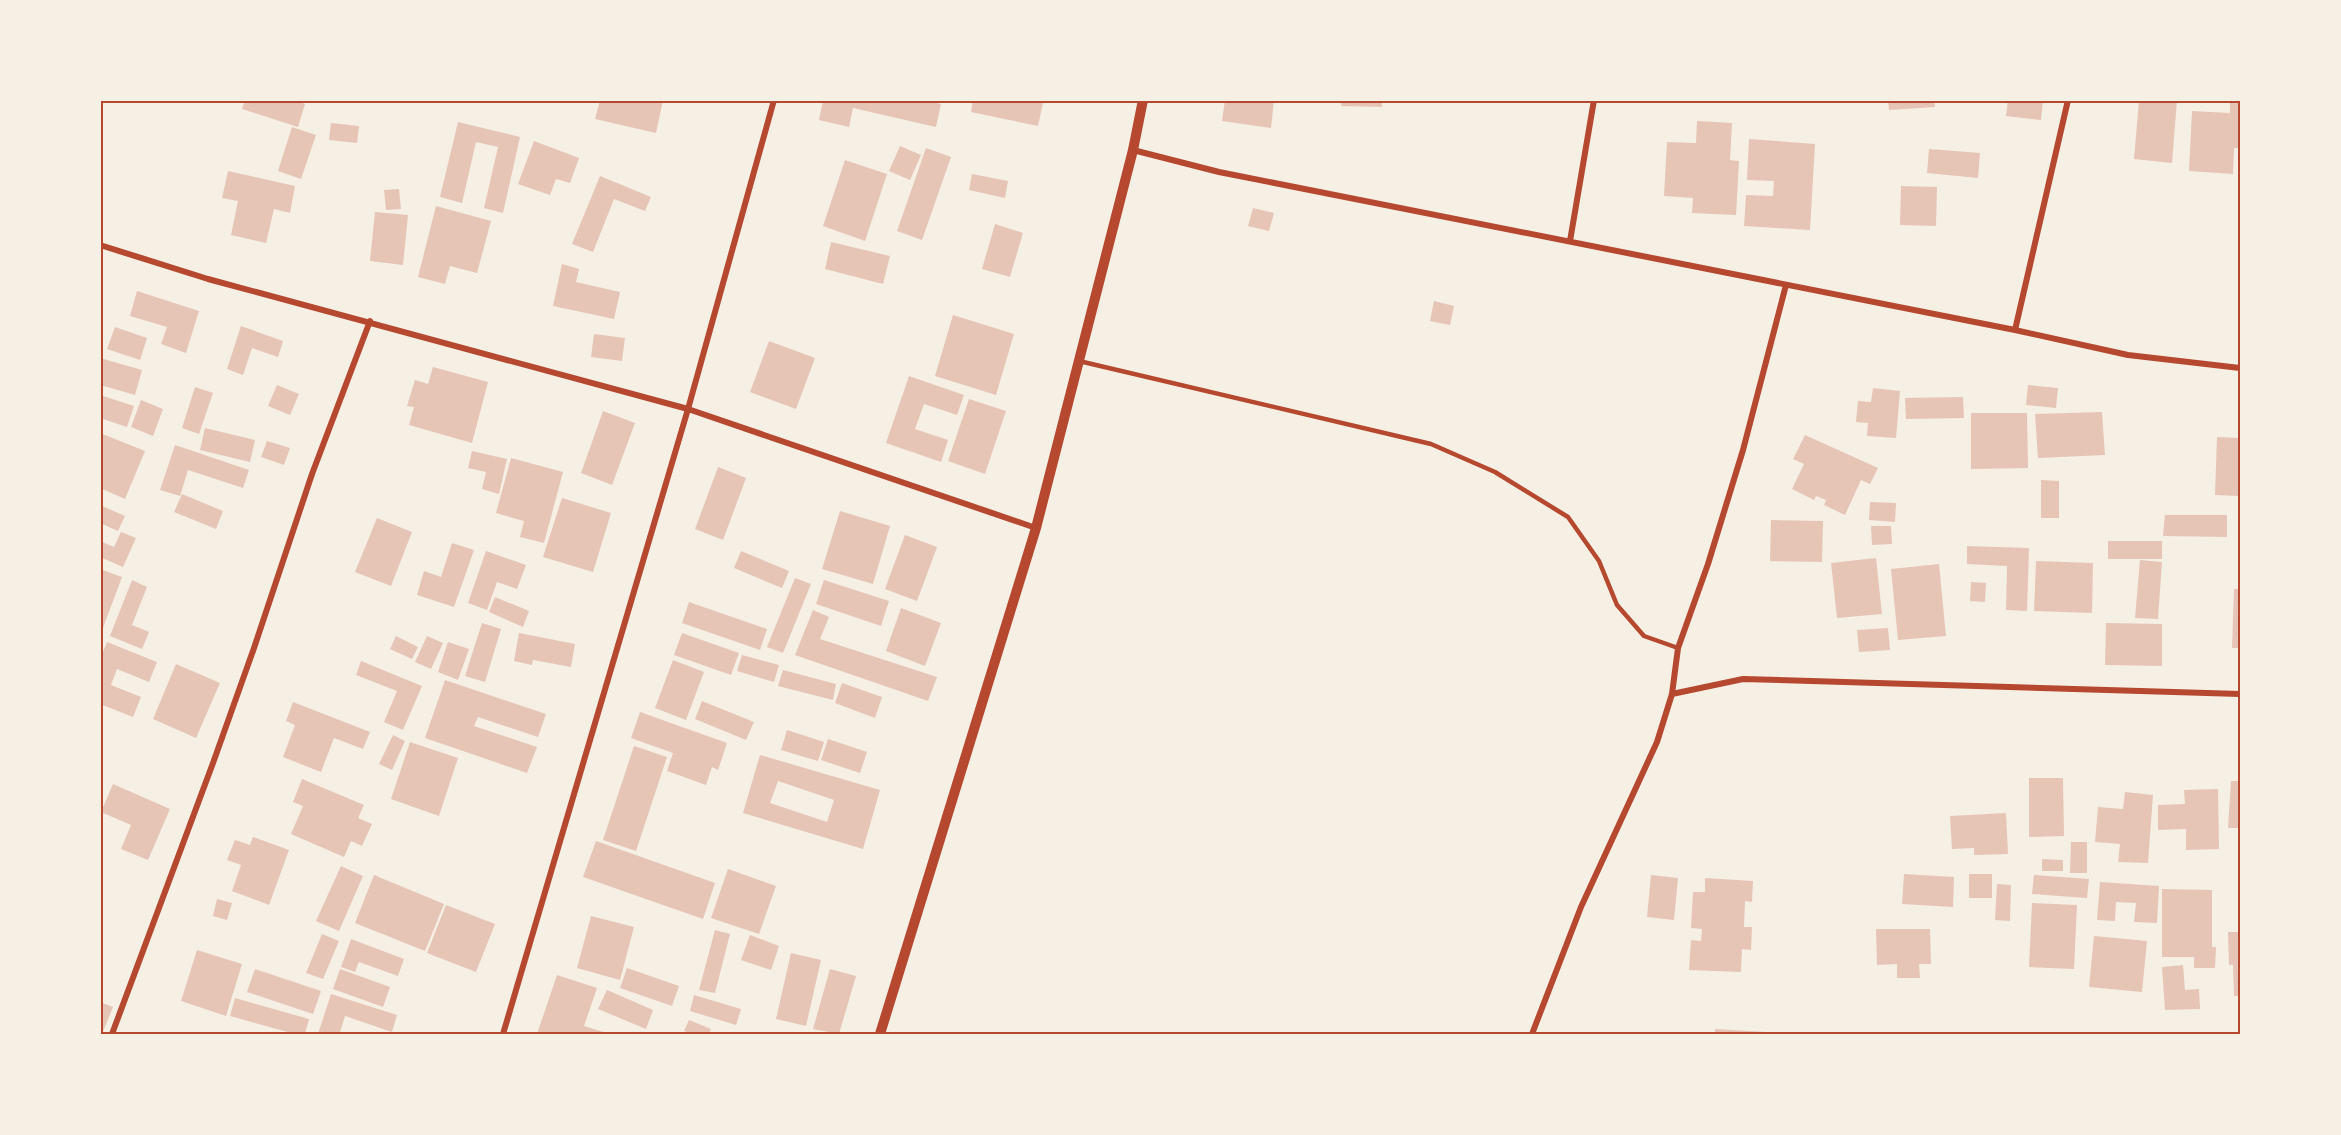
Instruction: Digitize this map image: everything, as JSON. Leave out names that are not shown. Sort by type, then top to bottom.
[{"type":"street","points":[[503,1035],[688,409],[774,100]]},
{"type":"street","points":[[880,1035],[1036,528],[1133,150],[1143,100]]},
{"type":"street","points":[[1570,241],[1594,100]]},
{"type":"street","points":[[2015,330],[2068,100]]},
{"type":"street","points":[[1133,150],[1219,172],[2015,330],[2128,355],[2241,368]]},
{"type":"street","points":[[100,245],[208,279],[370,321],[688,409],[1036,528]]},
{"type":"street","points":[[1532,1035],[1581,907],[1657,742],[1672,694],[1678,648],[1708,564],[1743,450],[1786,285]]},
{"type":"street","points":[[112,1035],[250,658],[312,474],[370,321]]},
{"type":"street","points":[[1672,694],[1743,679],[2241,694]]},
{"type":"lane","points":[[1079,361],[1431,444],[1495,472],[1568,517],[1599,561],[1617,605],[1644,636],[1678,648]]},
{"type":"building","points":[[245,100],[294,100],[305,104],[298,127],[242,109]]},
{"type":"building","points":[[600,100],[663,100],[656,133],[595,119]]},
{"type":"building","points":[[823,100],[924,100],[941,104],[936,127],[853,108],[849,127],[819,120]]},
{"type":"building","points":[[973,100],[1034,100],[1043,103],[1038,126],[971,112]]},
{"type":"building","points":[[1225,100],[1274,100],[1271,128],[1222,121]]},
{"type":"building","points":[[1342,100],[1382,100],[1382,107],[1341,106]]},
{"type":"building","points":[[1888,100],[1934,100],[1935,107],[1889,110]]},
{"type":"building","points":[[2008,100],[2043,100],[2041,120],[2006,116]]},
{"type":"building","points":[[2139,100],[2177,100],[2172,163],[2134,159]]},
{"type":"building","points":[[2230,100],[2240,100],[2240,148],[2234,148],[2233,174],[2189,171],[2192,111],[2230,113]]},
{"type":"building","points":[[1697,121],[1732,123],[1730,160],[1739,161],[1736,215],[1692,213],[1693,198],[1664,196],[1667,142],[1696,143]]},
{"type":"building","points":[[458,122],[520,137],[503,213],[484,208],[498,147],[476,142],[462,203],[440,197]]},
{"type":"building","points":[[331,123],[359,126],[357,143],[329,140]]},
{"type":"building","points":[[292,127],[316,135],[301,179],[278,171]]},
{"type":"building","points":[[1749,139],[1815,144],[1810,230],[1744,226],[1746,195],[1773,196],[1774,181],[1747,180]]},
{"type":"building","points":[[534,141],[579,158],[570,183],[556,179],[550,195],[518,184]]},
{"type":"building","points":[[900,146],[921,155],[910,180],[889,171]]},
{"type":"building","points":[[926,148],[951,157],[922,240],[897,231]]},
{"type":"building","points":[[1929,149],[1980,153],[1978,178],[1927,173]]},
{"type":"building","points":[[845,160],[887,174],[865,241],[823,226]]},
{"type":"building","points":[[228,171],[295,186],[290,213],[274,209],[266,243],[231,235],[238,201],[222,198]]},
{"type":"building","points":[[972,174],[1008,181],[1005,198],[969,190]]},
{"type":"building","points":[[600,176],[651,197],[645,211],[614,199],[593,252],[572,244]]},
{"type":"building","points":[[1901,186],[1937,187],[1936,226],[1900,225]]},
{"type":"building","points":[[399,189],[401,209],[386,210],[384,190]]},
{"type":"building","points":[[436,206],[491,221],[477,273],[450,266],[445,284],[418,277]]},
{"type":"building","points":[[1253,208],[1274,213],[1269,231],[1248,226]]},
{"type":"building","points":[[375,212],[408,215],[403,265],[370,261]]},
{"type":"building","points":[[995,224],[1023,233],[1010,277],[982,269]]},
{"type":"building","points":[[831,242],[890,256],[883,284],[825,269]]},
{"type":"building","points":[[562,264],[579,269],[576,282],[620,292],[614,319],[553,306]]},
{"type":"building","points":[[137,291],[199,311],[186,353],[161,344],[167,327],[130,316]]},
{"type":"building","points":[[1434,301],[1454,306],[1450,325],[1430,321]]},
{"type":"building","points":[[953,315],[1014,334],[996,395],[935,376]]},
{"type":"building","points":[[241,326],[283,341],[278,357],[252,348],[243,375],[227,369]]},
{"type":"building","points":[[115,327],[147,338],[140,360],[107,349]]},
{"type":"building","points":[[594,334],[625,338],[622,361],[591,357]]},
{"type":"building","points":[[769,341],[815,358],[796,409],[750,392]]},
{"type":"building","points":[[100,358],[142,370],[135,395],[100,385]]},
{"type":"building","points":[[433,367],[488,382],[472,443],[409,425],[414,407],[407,406],[415,380],[428,384]]},
{"type":"building","points":[[909,376],[964,395],[957,415],[924,404],[915,429],[948,440],[941,462],[886,443]]},
{"type":"building","points":[[277,385],[299,394],[290,415],[268,406]]},
{"type":"building","points":[[2028,385],[2058,388],[2056,408],[2026,405]]},
{"type":"building","points":[[195,387],[213,393],[199,434],[182,428]]},
{"type":"building","points":[[1873,388],[1900,391],[1896,438],[1867,436],[1868,423],[1856,422],[1858,401],[1871,402]]},
{"type":"building","points":[[100,395],[134,406],[127,427],[100,418]]},
{"type":"building","points":[[1963,397],[1964,418],[1906,419],[1905,398]]},
{"type":"building","points":[[969,399],[1006,411],[985,474],[948,461]]},
{"type":"building","points":[[141,400],[163,409],[153,436],[131,427]]},
{"type":"building","points":[[603,411],[635,423],[612,485],[581,473]]},
{"type":"building","points":[[2102,412],[2105,455],[2038,458],[2035,414]]},
{"type":"building","points":[[1971,413],[2027,413],[2028,468],[1971,469]]},
{"type":"building","points":[[205,428],[255,440],[250,462],[200,450]]},
{"type":"building","points":[[100,433],[145,451],[125,499],[100,488]]},
{"type":"building","points":[[1805,435],[1878,468],[1870,484],[1861,480],[1845,515],[1824,505],[1826,500],[1816,496],[1814,500],[1792,489],[1804,464],[1793,459]]},
{"type":"building","points":[[2217,437],[2240,438],[2240,496],[2215,495]]},
{"type":"building","points":[[267,441],[290,448],[284,465],[261,457]]},
{"type":"building","points":[[175,445],[249,470],[243,488],[188,470],[180,496],[160,490]]},
{"type":"building","points":[[472,451],[507,459],[499,494],[482,489],[486,472],[468,468]]},
{"type":"building","points":[[511,458],[563,472],[544,543],[520,537],[524,521],[496,513]]},
{"type":"building","points":[[718,467],[746,478],[723,540],[695,529]]},
{"type":"building","points":[[2041,480],[2059,481],[2059,518],[2041,518]]},
{"type":"building","points":[[182,494],[223,511],[216,529],[174,512]]},
{"type":"building","points":[[562,498],[611,513],[593,572],[543,557]]},
{"type":"building","points":[[1870,502],[1896,503],[1895,522],[1869,520]]},
{"type":"building","points":[[100,505],[125,516],[118,531],[100,523]]},
{"type":"building","points":[[840,511],[890,526],[873,584],[822,569]]},
{"type":"building","points":[[2165,515],[2227,515],[2227,537],[2163,536]]},
{"type":"building","points":[[377,518],[412,532],[391,586],[355,572]]},
{"type":"building","points":[[1771,520],[1823,521],[1822,562],[1770,561]]},
{"type":"building","points":[[1871,526],[1891,526],[1892,544],[1872,545]]},
{"type":"building","points":[[121,532],[136,538],[123,567],[100,557],[100,541],[114,547]]},
{"type":"building","points":[[905,535],[937,547],[917,601],[885,589]]},
{"type":"building","points":[[2108,541],[2162,541],[2162,559],[2108,559]]},
{"type":"building","points":[[452,543],[474,550],[454,607],[417,595],[424,571],[441,577]]},
{"type":"building","points":[[1967,546],[2029,548],[2027,611],[2006,610],[2007,566],[1967,564]]},
{"type":"building","points":[[486,551],[526,565],[517,589],[497,582],[487,610],[468,603]]},
{"type":"building","points":[[741,551],[789,571],[782,588],[734,568]]},
{"type":"building","points":[[1876,558],[1882,614],[1837,618],[1831,563]]},
{"type":"building","points":[[2140,560],[2162,562],[2158,619],[2135,618]]},
{"type":"building","points":[[2036,561],[2093,563],[2092,613],[2034,611]]},
{"type":"building","points":[[1939,564],[1946,636],[1898,640],[1891,569]]},
{"type":"building","points":[[100,569],[122,577],[101,633],[100,633]]},
{"type":"building","points":[[795,578],[811,584],[783,653],[767,647]]},
{"type":"building","points":[[132,580],[147,587],[132,625],[149,632],[142,649],[110,636]]},
{"type":"building","points":[[824,580],[889,601],[881,626],[816,604]]},
{"type":"building","points":[[1971,582],[1986,583],[1985,602],[1970,601]]},
{"type":"building","points":[[2234,589],[2240,589],[2240,648],[2232,648]]},
{"type":"building","points":[[495,597],[529,611],[523,627],[489,612]]},
{"type":"building","points":[[689,602],[767,629],[760,650],[682,623]]},
{"type":"building","points":[[901,608],[941,623],[925,666],[886,651]]},
{"type":"building","points":[[813,610],[829,617],[820,639],[937,677],[928,701],[795,655]]},
{"type":"building","points":[[482,623],[501,629],[485,682],[465,676]]},
{"type":"building","points":[[2106,623],[2162,624],[2162,666],[2105,665]]},
{"type":"building","points":[[1888,628],[1890,650],[1859,652],[1857,630]]},
{"type":"building","points":[[519,633],[575,644],[571,667],[533,660],[532,665],[514,661]]},
{"type":"building","points":[[682,633],[739,653],[731,675],[674,655]]},
{"type":"building","points":[[396,636],[418,647],[412,659],[390,649]]},
{"type":"building","points":[[427,636],[443,643],[431,669],[415,662]]},
{"type":"building","points":[[107,642],[157,662],[149,682],[117,669],[111,685],[141,697],[133,717],[100,704],[100,659]]},
{"type":"building","points":[[448,642],[469,649],[458,680],[438,672]]},
{"type":"building","points":[[742,655],[779,665],[774,682],[737,671]]},
{"type":"building","points":[[673,660],[704,672],[686,720],[655,708]]},
{"type":"building","points":[[361,661],[422,686],[403,730],[384,722],[397,691],[356,675]]},
{"type":"building","points":[[176,664],[220,683],[196,738],[153,719]]},
{"type":"building","points":[[783,670],[836,684],[833,700],[778,686]]},
{"type":"building","points":[[445,680],[546,714],[538,737],[478,717],[474,726],[537,747],[527,773],[425,738]]},
{"type":"building","points":[[842,683],[882,697],[875,718],[835,703]]},
{"type":"building","points":[[702,701],[754,722],[746,740],[695,719]]},
{"type":"building","points":[[293,702],[370,732],[363,749],[334,738],[321,772],[283,757],[295,725],[286,721]]},
{"type":"building","points":[[640,712],[727,743],[718,770],[712,767],[706,785],[667,771],[673,753],[631,738]]},
{"type":"building","points":[[787,730],[824,742],[818,761],[781,750]]},
{"type":"building","points":[[393,735],[405,741],[392,770],[379,764]]},
{"type":"building","points":[[828,739],[867,752],[860,773],[821,760]]},
{"type":"building","points":[[410,742],[458,758],[439,816],[391,799]]},
{"type":"building","points":[[634,746],[667,757],[636,851],[603,840]]},
{"type":"building","points":[[760,755],[880,790],[863,849],[743,813]],"holes":[[[778,781],[834,800],[827,822],[770,803]]]},
{"type":"building","points":[[2029,778],[2063,778],[2064,836],[2029,837]]},
{"type":"building","points":[[302,779],[364,805],[358,818],[372,824],[362,846],[351,841],[344,857],[291,834],[303,806],[293,802]]},
{"type":"building","points":[[2231,781],[2240,781],[2240,828],[2228,828]]},
{"type":"building","points":[[113,784],[170,809],[148,860],[121,849],[131,825],[101,812]]},
{"type":"building","points":[[2218,789],[2219,849],[2186,850],[2186,829],[2158,830],[2158,805],[2185,804],[2184,790]]},
{"type":"building","points":[[2125,792],[2153,795],[2148,863],[2118,862],[2120,844],[2095,842],[2098,807],[2123,809]]},
{"type":"building","points":[[2006,813],[2008,854],[1974,855],[1974,848],[1952,849],[1950,816]]},
{"type":"building","points":[[253,837],[289,850],[269,905],[232,891],[241,865],[227,860],[235,840],[250,845]]},
{"type":"building","points":[[596,841],[715,883],[703,919],[583,877]]},
{"type":"building","points":[[2071,842],[2087,842],[2087,873],[2070,873]]},
{"type":"building","points":[[2042,859],[2063,860],[2063,871],[2042,871]]},
{"type":"building","points":[[341,866],[363,876],[339,931],[316,921]]},
{"type":"building","points":[[728,869],[776,886],[759,934],[711,918]]},
{"type":"building","points":[[1904,874],[1954,877],[1953,907],[1902,904]]},
{"type":"building","points":[[1969,874],[1992,874],[1992,898],[1969,898]]},
{"type":"building","points":[[374,875],[444,904],[425,951],[355,923]]},
{"type":"building","points":[[1651,875],[1678,878],[1674,920],[1647,917]]},
{"type":"building","points":[[2034,875],[2089,879],[2087,898],[2032,894]]},
{"type":"building","points":[[1705,878],[1753,881],[1752,902],[1745,901],[1744,927],[1752,927],[1751,950],[1742,949],[1741,972],[1689,970],[1691,940],[1701,941],[1702,929],[1691,928],[1693,892],[1705,892]]},
{"type":"building","points":[[2100,882],[2159,886],[2157,923],[2134,922],[2136,903],[2116,902],[2115,921],[2097,920]]},
{"type":"building","points":[[1997,884],[2011,885],[2010,921],[1995,920]]},
{"type":"building","points":[[2162,889],[2212,890],[2212,947],[2216,947],[2215,968],[2194,968],[2194,957],[2162,957]]},
{"type":"building","points":[[217,899],[232,903],[227,920],[213,916]]},
{"type":"building","points":[[2032,903],[2077,905],[2074,969],[2029,967]]},
{"type":"building","points":[[446,905],[495,924],[476,972],[427,953]]},
{"type":"building","points":[[591,916],[634,927],[620,980],[577,968]]},
{"type":"building","points":[[1876,929],[1930,929],[1931,964],[1919,964],[1920,978],[1897,978],[1897,964],[1877,965]]},
{"type":"building","points":[[715,930],[730,934],[715,993],[699,990]]},
{"type":"building","points":[[2228,932],[2240,932],[2240,996],[2234,996],[2233,965],[2229,965]]},
{"type":"building","points":[[322,934],[339,941],[323,979],[306,973]]},
{"type":"building","points":[[750,935],[779,946],[771,970],[741,960]]},
{"type":"building","points":[[2094,936],[2147,941],[2142,992],[2089,987]]},
{"type":"building","points":[[351,939],[404,959],[398,976],[359,962],[355,972],[341,967]]},
{"type":"building","points":[[197,950],[242,964],[226,1016],[181,1001]]},
{"type":"building","points":[[791,953],[821,960],[806,1026],[776,1019]]},
{"type":"building","points":[[2183,965],[2185,990],[2199,989],[2200,1009],[2165,1010],[2162,967]]},
{"type":"building","points":[[627,968],[679,986],[672,1006],[620,988]]},
{"type":"building","points":[[255,969],[321,991],[313,1014],[247,992]]},
{"type":"building","points":[[340,969],[390,987],[383,1007],[333,989]]},
{"type":"building","points":[[830,969],[856,976],[839,1034],[813,1029]]},
{"type":"building","points":[[557,975],[597,988],[584,1026],[610,1034],[537,1034]]},
{"type":"building","points":[[607,990],[653,1010],[646,1029],[598,1009]]},
{"type":"building","points":[[331,994],[397,1015],[392,1032],[345,1016],[340,1032],[346,1034],[318,1034]]},
{"type":"building","points":[[694,995],[741,1009],[736,1025],[690,1011]]},
{"type":"building","points":[[235,998],[309,1019],[305,1034],[295,1034],[230,1016]]},
{"type":"building","points":[[100,1002],[113,1007],[102,1034],[100,1034]]},
{"type":"building","points":[[689,1020],[711,1029],[709,1034],[693,1034],[684,1031]]},
{"type":"building","points":[[1715,1029],[1766,1032],[1766,1034],[1715,1034]]}]
